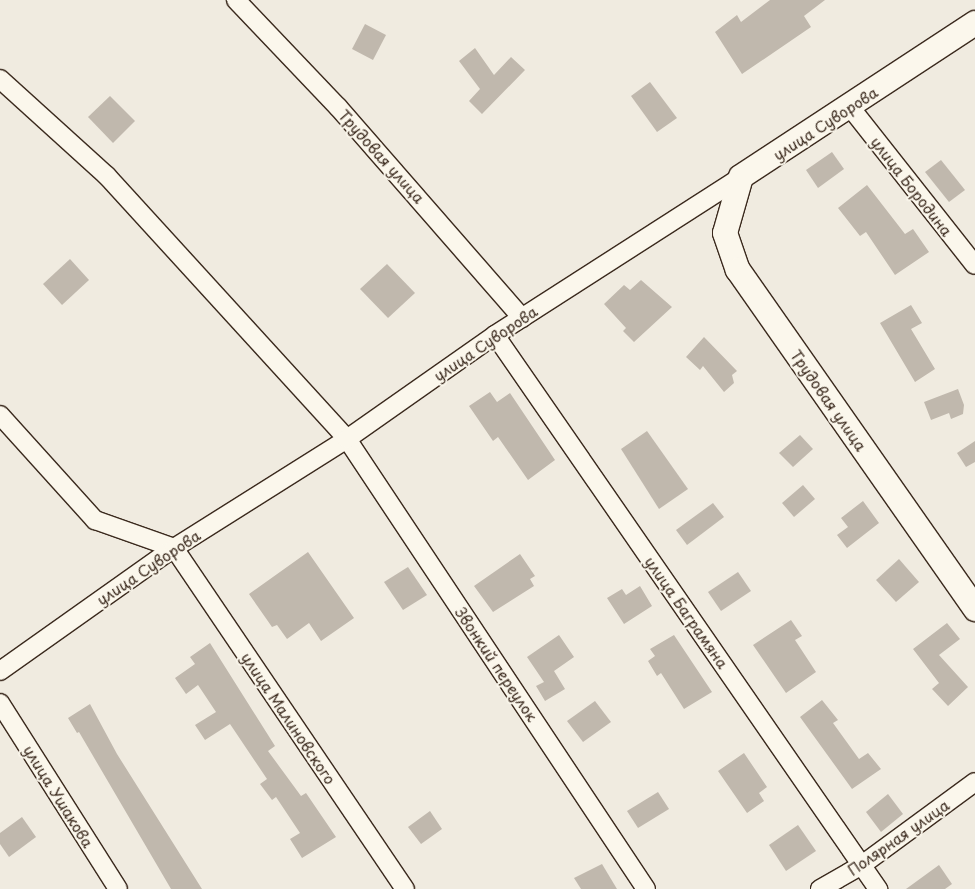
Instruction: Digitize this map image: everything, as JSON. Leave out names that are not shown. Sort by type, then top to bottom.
[{"type":"main road","name":"улица Суворова","points":[[741,177],[975,23]]},
{"type":"main road","name":"Трудовая улица","points":[[741,177],[725,233],[738,270],[975,609]]},
{"type":"street","name":"Трудовая улица","points":[[236,0],[371,144],[522,318]]},
{"type":"street","name":"Звонкий переулок","points":[[0,79],[108,176],[347,439],[646,889]]},
{"type":"street","name":"улица Бородина","points":[[850,107],[975,265]]},
{"type":"street","name":"улица Суворова","points":[[0,671],[174,548],[347,439],[495,335],[741,177]]},
{"type":"street","name":"улица Баграмяна","points":[[495,335],[878,889]]},
{"type":"street","points":[[0,415],[95,520],[174,548]]},
{"type":"street","name":"улица Малиновского","points":[[174,548],[404,889]]},
{"type":"street","name":"улица Ушакова","points":[[0,703],[118,889]]},
{"type":"street","name":"Полярная улица","points":[[820,889],[862,865],[975,782]]},
{"type":"building","points":[[770,0],[825,0],[804,16],[811,27],[742,74],[715,32],[737,15],[741,22]]},
{"type":"building","points":[[365,24],[386,35],[373,60],[352,49]]},
{"type":"building","points":[[475,48],[494,75],[511,57],[525,70],[482,114],[469,101],[480,89],[459,61]]},
{"type":"building","points":[[650,82],[677,118],[657,132],[631,96]]},
{"type":"building","points":[[110,96],[135,121],[113,143],[88,117]]},
{"type":"building","points":[[832,152],[844,169],[818,188],[806,170]]},
{"type":"building","points":[[941,160],[965,190],[949,202],[925,172]]},
{"type":"building","points":[[867,185],[905,234],[913,229],[929,252],[895,275],[866,232],[860,236],[838,208]]},
{"type":"building","points":[[70,259],[89,280],[62,305],[43,284]]},
{"type":"building","points":[[387,264],[415,293],[388,318],[360,289]]},
{"type":"building","points":[[641,280],[672,307],[634,342],[623,331],[626,328],[604,304],[624,285],[630,290]]},
{"type":"building","points":[[911,305],[922,323],[911,329],[935,369],[915,382],[880,323]]},
{"type":"building","points":[[704,337],[737,371],[732,375],[734,383],[724,392],[703,366],[700,370],[686,357]]},
{"type":"building","points":[[958,389],[964,405],[963,414],[951,419],[949,413],[931,420],[924,402]]},
{"type":"building","points":[[490,392],[497,402],[510,393],[555,460],[528,480],[498,437],[493,441],[469,406]]},
{"type":"building","points":[[647,431],[688,489],[659,509],[621,449]]},
{"type":"building","points":[[800,435],[813,449],[793,467],[779,453]]},
{"type":"building","points":[[975,441],[975,462],[966,467],[957,453]]},
{"type":"building","points":[[803,485],[815,499],[794,517],[782,503]]},
{"type":"building","points":[[863,501],[879,523],[847,548],[837,535],[848,527],[841,518]]},
{"type":"building","points":[[713,503],[724,517],[687,545],[676,530]]},
{"type":"building","points":[[308,552],[354,618],[321,641],[309,623],[287,639],[277,625],[272,627],[249,594]]},
{"type":"building","points":[[520,554],[535,576],[530,579],[534,586],[493,612],[474,586]]},
{"type":"building","points":[[899,559],[919,582],[896,602],[876,580]]},
{"type":"building","points":[[408,567],[427,595],[403,610],[384,582]]},
{"type":"building","points":[[738,572],[751,591],[721,611],[708,592]]},
{"type":"building","points":[[640,586],[652,606],[624,624],[607,598],[622,589],[626,595]]},
{"type":"building","points":[[791,620],[802,636],[795,640],[816,672],[786,693],[753,645]]},
{"type":"building","points":[[947,623],[960,639],[939,655],[968,687],[948,706],[932,689],[939,683],[913,649]]},
{"type":"building","points":[[559,635],[574,657],[554,671],[565,689],[545,701],[536,686],[544,682],[527,657]]},
{"type":"building","points":[[674,635],[712,692],[684,709],[661,673],[657,676],[648,661],[655,656],[650,649]]},
{"type":"building","points":[[210,643],[275,746],[268,751],[301,796],[306,793],[336,837],[302,858],[290,839],[300,833],[276,797],[272,800],[260,784],[267,779],[230,724],[205,740],[195,725],[216,712],[198,685],[186,694],[175,678],[195,664],[190,657]]},
{"type":"building","points":[[822,700],[838,720],[833,723],[859,759],[868,753],[881,769],[852,789],[800,717]]},
{"type":"building","points":[[595,701],[611,722],[583,742],[567,721]]},
{"type":"building","points":[[90,704],[117,754],[202,889],[171,889],[79,732],[77,733],[68,718]]},
{"type":"building","points":[[744,753],[767,787],[759,793],[764,801],[747,813],[718,771]]},
{"type":"building","points":[[658,792],[669,809],[638,828],[627,811]]},
{"type":"building","points":[[888,794],[903,814],[881,832],[866,812]]},
{"type":"building","points":[[430,811],[442,829],[421,844],[408,827]]},
{"type":"building","points":[[22,817],[36,837],[9,857],[0,844],[0,833]]},
{"type":"building","points":[[798,825],[816,851],[786,871],[769,845]]},
{"type":"building","points":[[602,864],[617,889],[581,889],[574,878]]},
{"type":"building","points":[[939,865],[952,884],[945,889],[906,889]]}]
